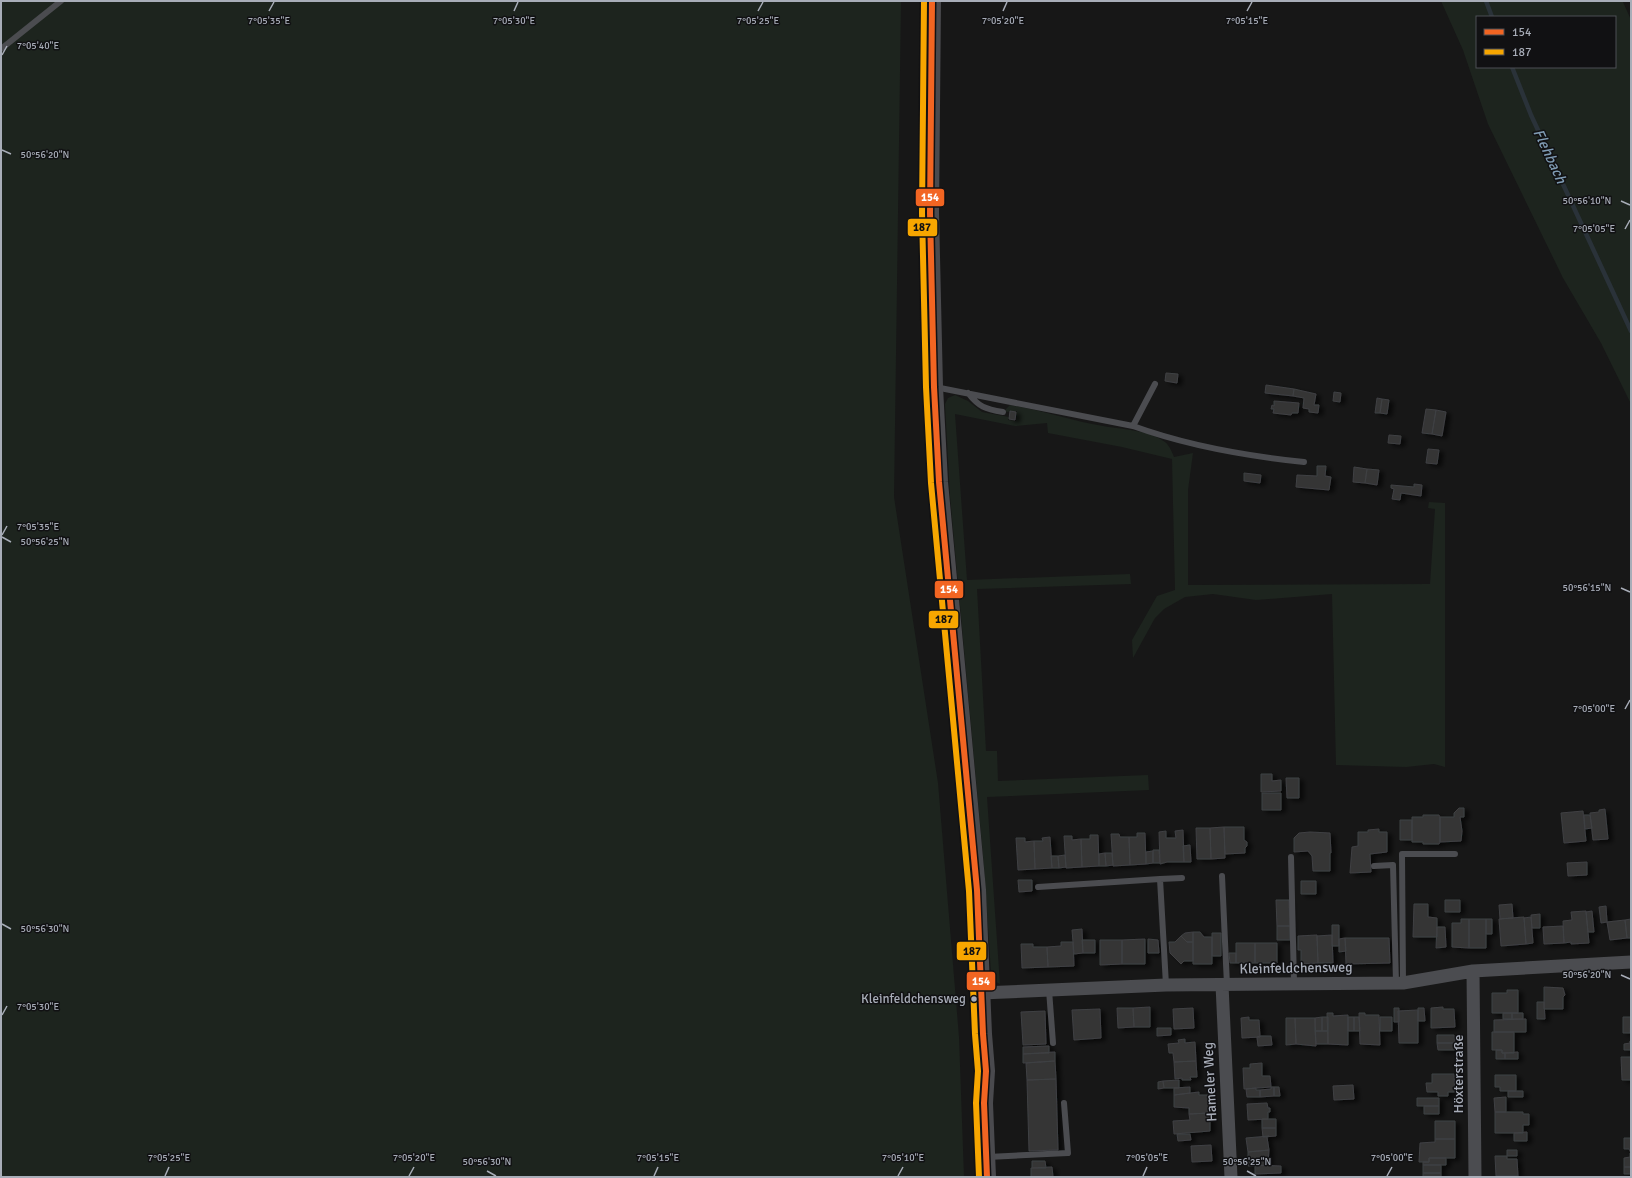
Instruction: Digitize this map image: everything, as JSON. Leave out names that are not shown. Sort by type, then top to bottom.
[{"type":"main road","points":[[932,1],[930,213],[934,387],[940,482],[973,845],[986,1071],[984,1103],[987,1177]]},
{"type":"street","name":"Kleinfeldchensweg","points":[[981,992],[1166,985],[1399,983],[1473,971],[1631,962]]},
{"type":"street","name":"Höxterstraße","points":[[1473,971],[1475,1177]]},
{"type":"street","name":"Hameler Weg","points":[[1224,985],[1230,1177]]},
{"type":"lane","points":[[1,49],[60,1]]},
{"type":"lane","points":[[1133,426],[1155,384]]},
{"type":"lane","points":[[934,387],[968,392],[1133,426],[1163,437],[1195,444],[1269,458],[1304,462]]},
{"type":"lane","points":[[968,392],[979,406],[987,410],[1003,412]]},
{"type":"lane","points":[[1399,983],[1402,854],[1455,854]]},
{"type":"lane","points":[[1291,857],[1294,983]]},
{"type":"lane","points":[[1374,866],[1392,865],[1399,983]]},
{"type":"lane","points":[[1222,876],[1224,985]]},
{"type":"lane","points":[[1038,887],[1182,878]]},
{"type":"lane","points":[[1160,879],[1166,985]]},
{"type":"lane","points":[[1049,990],[1053,1043]]},
{"type":"lane","points":[[986,1157],[1068,1153],[1064,1103]]},
{"type":"shaded area","points":[[1,1],[901,1],[894,497],[938,783],[959,1037],[964,1177],[1,1177]]},
{"type":"shaded area","points":[[1441,1],[1623,2],[1631,20],[1631,404],[1601,343],[1563,278],[1488,124],[1463,50]]},
{"type":"shaded area","points":[[955,395],[968,401],[982,412],[1009,417],[1008,420],[1016,421],[1017,411],[1005,412],[1010,405],[1091,424],[1143,432],[1166,443],[1174,457],[1193,453],[1188,490],[1188,585],[1430,584],[1435,509],[1428,508],[1429,502],[1445,503],[1445,767],[1434,764],[1406,767],[1336,765],[1332,594],[1256,600],[1213,594],[1185,597],[1164,609],[1155,618],[1133,658],[1132,640],[1157,596],[1175,590],[1172,459],[1122,447],[1048,433],[1047,423],[1015,426],[955,414],[967,580],[1130,574],[1131,584],[977,589],[986,751],[997,751],[998,781],[1148,775],[1149,790],[987,797],[1000,984],[996,982],[991,973],[984,867],[950,496],[945,404],[948,398]]},
{"type":"building","points":[[1166,373],[1178,374],[1177,383],[1165,381]]},
{"type":"building","points":[[1266,385],[1294,389],[1293,396],[1265,393]]},
{"type":"building","points":[[1294,389],[1316,394],[1314,405],[1319,405],[1318,413],[1309,412],[1309,409],[1303,408],[1304,398],[1293,396]]},
{"type":"building","points":[[1334,392],[1341,393],[1340,402],[1333,401]]},
{"type":"building","points":[[1377,398],[1382,399],[1380,413],[1375,413]]},
{"type":"building","points":[[1382,399],[1389,400],[1387,414],[1380,413]]},
{"type":"building","points":[[1274,401],[1299,403],[1298,413],[1292,413],[1291,415],[1273,413],[1274,409],[1271,409],[1272,405],[1274,406]]},
{"type":"building","points":[[1426,409],[1436,410],[1432,434],[1422,433]]},
{"type":"building","points":[[1436,410],[1446,412],[1442,436],[1432,434]]},
{"type":"building","points":[[1010,411],[1016,412],[1015,420],[1009,419]]},
{"type":"building","points":[[1389,435],[1401,436],[1400,444],[1388,443]]},
{"type":"building","points":[[1428,449],[1439,450],[1437,464],[1426,463]]},
{"type":"building","points":[[1317,466],[1326,466],[1325,476],[1331,477],[1329,490],[1296,487],[1297,475],[1317,476]]},
{"type":"building","points":[[1354,467],[1367,469],[1365,483],[1353,482]]},
{"type":"building","points":[[1367,469],[1379,470],[1377,485],[1365,483]]},
{"type":"building","points":[[1244,473],[1261,475],[1260,483],[1244,481]]},
{"type":"building","points":[[1414,484],[1422,485],[1421,496],[1401,493],[1400,500],[1392,499],[1394,489],[1391,488],[1391,485],[1414,487]]},
{"type":"building","points":[[1261,774],[1272,774],[1272,781],[1281,780],[1281,791],[1261,792]]},
{"type":"building","points":[[1286,778],[1299,778],[1299,798],[1287,798]]},
{"type":"building","points":[[1262,793],[1281,793],[1281,810],[1262,810]]},
{"type":"building","points":[[1459,808],[1464,808],[1464,817],[1460,817],[1462,831],[1461,841],[1440,842],[1440,817],[1454,817],[1454,813]]},
{"type":"building","points":[[1605,809],[1608,839],[1593,840],[1590,813],[1599,812],[1599,810]]},
{"type":"building","points":[[1583,811],[1586,841],[1564,843],[1561,813]]},
{"type":"building","points":[[1423,815],[1439,815],[1439,844],[1412,842],[1412,817],[1423,817]]},
{"type":"building","points":[[1584,815],[1590,815],[1592,828],[1585,829]]},
{"type":"building","points":[[1400,820],[1412,820],[1412,840],[1400,840]]},
{"type":"building","points":[[1224,827],[1244,827],[1244,840],[1247,842],[1245,853],[1225,854]]},
{"type":"building","points":[[1224,827],[1225,858],[1211,859],[1210,828]]},
{"type":"building","points":[[1196,828],[1210,828],[1211,859],[1197,859]]},
{"type":"building","points":[[1379,829],[1379,832],[1387,832],[1387,852],[1370,854],[1371,872],[1350,873],[1352,847],[1358,846],[1358,832],[1368,832],[1368,830]]},
{"type":"building","points":[[1183,830],[1184,862],[1167,862],[1160,864],[1159,832],[1166,831],[1166,838],[1176,838],[1175,831]]},
{"type":"building","points":[[1137,833],[1145,833],[1146,864],[1130,865],[1129,837],[1137,837]]},
{"type":"building","points":[[1299,833],[1330,833],[1330,871],[1313,871],[1312,856],[1308,851],[1294,852],[1294,838]]},
{"type":"building","points":[[1111,834],[1119,834],[1120,837],[1129,837],[1130,865],[1113,866]]},
{"type":"building","points":[[1090,835],[1098,835],[1099,866],[1082,867],[1081,839],[1090,839]]},
{"type":"building","points":[[1064,836],[1072,836],[1072,840],[1081,839],[1082,867],[1066,868]]},
{"type":"building","points":[[1050,837],[1052,868],[1035,869],[1034,841],[1043,841],[1042,838]]},
{"type":"building","points":[[1016,838],[1025,838],[1025,842],[1034,841],[1035,869],[1018,870]]},
{"type":"building","points":[[1190,845],[1191,862],[1184,862],[1183,846]]},
{"type":"building","points":[[1153,850],[1159,850],[1160,863],[1153,863]]},
{"type":"building","points":[[1153,851],[1153,863],[1146,864],[1146,852]]},
{"type":"building","points":[[1105,853],[1112,853],[1113,865],[1106,866]]},
{"type":"building","points":[[1105,853],[1106,866],[1099,866],[1099,854]]},
{"type":"building","points":[[1065,855],[1066,867],[1059,868],[1058,856]]},
{"type":"building","points":[[1051,856],[1058,856],[1059,868],[1052,868]]},
{"type":"building","points":[[1587,862],[1587,875],[1568,876],[1567,863]]},
{"type":"building","points":[[1018,880],[1032,880],[1032,891],[1019,892]]},
{"type":"building","points":[[1301,881],[1316,881],[1316,894],[1301,894]]},
{"type":"building","points":[[1276,900],[1289,900],[1290,926],[1277,926]]},
{"type":"building","points":[[1445,900],[1460,900],[1460,912],[1445,912]]},
{"type":"building","points":[[1414,904],[1428,904],[1428,917],[1437,918],[1437,937],[1413,937]]},
{"type":"building","points":[[1512,904],[1513,918],[1500,919],[1499,905]]},
{"type":"building","points":[[1606,906],[1607,922],[1601,923],[1599,907]]},
{"type":"building","points":[[1586,911],[1589,943],[1564,943],[1563,921],[1572,920],[1571,912]]},
{"type":"building","points":[[1592,911],[1594,932],[1588,932],[1586,912]]},
{"type":"building","points":[[1540,914],[1540,928],[1532,928],[1531,915]]},
{"type":"building","points":[[1524,917],[1526,944],[1501,946],[1499,919]]},
{"type":"building","points":[[1531,917],[1533,943],[1526,944],[1524,918]]},
{"type":"building","points":[[1461,919],[1469,919],[1469,948],[1452,947],[1452,923],[1461,923]]},
{"type":"building","points":[[1469,919],[1486,919],[1486,948],[1469,948]]},
{"type":"building","points":[[1486,919],[1492,919],[1492,934],[1486,934]]},
{"type":"building","points":[[1631,919],[1631,938],[1627,938],[1625,920]]},
{"type":"building","points":[[1625,920],[1627,938],[1610,940],[1607,922]]},
{"type":"building","points":[[1332,925],[1339,925],[1339,946],[1332,946]]},
{"type":"building","points":[[1277,926],[1290,926],[1290,940],[1277,940]]},
{"type":"building","points":[[1563,926],[1564,943],[1544,944],[1543,927]]},
{"type":"building","points":[[1437,927],[1445,927],[1446,947],[1436,948]]},
{"type":"building","points":[[1082,929],[1083,953],[1074,954],[1072,930]]},
{"type":"building","points":[[1193,932],[1193,942],[1187,942],[1181,936],[1185,933]]},
{"type":"building","points":[[1193,932],[1200,932],[1204,937],[1212,937],[1212,964],[1193,964]]},
{"type":"building","points":[[1212,933],[1221,933],[1221,956],[1212,956]]},
{"type":"building","points":[[1317,935],[1318,963],[1301,964],[1301,950],[1298,950],[1298,936]]},
{"type":"building","points":[[1332,935],[1333,963],[1318,963],[1317,936]]},
{"type":"building","points":[[1181,936],[1187,942],[1193,942],[1193,961],[1184,961],[1181,964],[1170,953],[1169,942],[1175,942]]},
{"type":"building","points":[[1345,938],[1389,938],[1390,963],[1346,964]]},
{"type":"building","points":[[1345,938],[1346,951],[1339,952],[1339,939]]},
{"type":"building","points":[[1145,939],[1145,964],[1122,964],[1122,940]]},
{"type":"building","points":[[1148,939],[1158,940],[1159,953],[1148,953]]},
{"type":"building","points":[[1082,940],[1095,940],[1095,953],[1083,953]]},
{"type":"building","points":[[1100,940],[1122,940],[1122,964],[1100,965]]},
{"type":"building","points":[[1061,942],[1073,942],[1074,966],[1048,967],[1047,947],[1061,946]]},
{"type":"building","points":[[1236,943],[1255,943],[1255,963],[1236,963]]},
{"type":"building","points":[[1255,943],[1277,943],[1277,963],[1255,963]]},
{"type":"building","points":[[1021,944],[1033,944],[1033,947],[1047,947],[1048,967],[1022,968]]},
{"type":"building","points":[[1229,953],[1236,953],[1236,963],[1230,963]]},
{"type":"building","points":[[1544,987],[1563,988],[1565,995],[1563,997],[1563,1009],[1544,1009]]},
{"type":"building","points":[[1507,990],[1518,990],[1518,1013],[1492,1013],[1492,993],[1507,993]]},
{"type":"building","points":[[1537,1002],[1544,1002],[1545,1019],[1537,1019]]},
{"type":"building","points":[[1150,1007],[1150,1027],[1134,1027],[1133,1008]]},
{"type":"building","points":[[1443,1007],[1443,1009],[1454,1009],[1455,1027],[1431,1028],[1431,1008]]},
{"type":"building","points":[[1117,1008],[1133,1008],[1134,1027],[1118,1028]]},
{"type":"building","points":[[1193,1008],[1194,1028],[1174,1029],[1173,1009]]},
{"type":"building","points":[[1394,1008],[1399,1008],[1399,1022],[1394,1022]]},
{"type":"building","points":[[1418,1008],[1424,1008],[1425,1021],[1418,1021]]},
{"type":"building","points":[[1100,1009],[1101,1038],[1074,1040],[1072,1010]]},
{"type":"building","points":[[1418,1010],[1418,1043],[1399,1043],[1398,1011]]},
{"type":"building","points":[[1045,1011],[1046,1044],[1023,1045],[1021,1012]]},
{"type":"building","points":[[1327,1013],[1333,1013],[1333,1016],[1348,1015],[1348,1045],[1328,1044]]},
{"type":"building","points":[[1359,1013],[1365,1013],[1365,1015],[1379,1015],[1380,1045],[1360,1044]]},
{"type":"building","points":[[1503,1013],[1512,1013],[1512,1019],[1503,1019]]},
{"type":"building","points":[[1512,1013],[1523,1013],[1523,1019],[1512,1019]]},
{"type":"building","points":[[1249,1017],[1249,1020],[1259,1020],[1260,1037],[1242,1038],[1241,1018]]},
{"type":"building","points":[[1322,1017],[1322,1031],[1315,1031],[1315,1018]]},
{"type":"building","points":[[1322,1017],[1328,1017],[1328,1031],[1322,1031]]},
{"type":"building","points":[[1348,1017],[1354,1017],[1354,1031],[1348,1031]]},
{"type":"building","points":[[1354,1017],[1359,1017],[1360,1031],[1354,1031]]},
{"type":"building","points":[[1380,1017],[1392,1017],[1392,1031],[1380,1031]]},
{"type":"building","points":[[1623,1017],[1631,1017],[1630,1033],[1623,1033]]},
{"type":"building","points":[[1286,1018],[1295,1018],[1296,1044],[1286,1045]]},
{"type":"building","points":[[1295,1018],[1315,1018],[1316,1046],[1296,1044]]},
{"type":"building","points":[[1526,1019],[1526,1032],[1494,1032],[1494,1020]]},
{"type":"building","points":[[1157,1028],[1171,1028],[1171,1035],[1157,1036]]},
{"type":"building","points":[[1315,1031],[1328,1031],[1328,1044],[1316,1044]]},
{"type":"building","points":[[1492,1032],[1514,1032],[1514,1053],[1502,1053],[1502,1050],[1492,1050]]},
{"type":"building","points":[[1437,1035],[1454,1035],[1455,1043],[1437,1043]]},
{"type":"building","points":[[1271,1036],[1272,1045],[1258,1046],[1257,1037]]},
{"type":"building","points":[[1185,1039],[1185,1043],[1195,1042],[1196,1061],[1174,1062],[1173,1053],[1169,1053],[1168,1044],[1179,1043],[1178,1040]]},
{"type":"building","points":[[1630,1041],[1631,1050],[1624,1050],[1624,1044],[1630,1043]]},
{"type":"building","points":[[1437,1043],[1455,1043],[1455,1050],[1438,1050]]},
{"type":"building","points":[[1049,1046],[1049,1053],[1023,1054],[1023,1047]]},
{"type":"building","points":[[1496,1050],[1502,1050],[1502,1053],[1505,1053],[1505,1059],[1496,1059]]},
{"type":"building","points":[[1055,1052],[1055,1061],[1023,1063],[1023,1054]]},
{"type":"building","points":[[1518,1052],[1518,1059],[1505,1059],[1505,1053]]},
{"type":"building","points":[[1621,1057],[1631,1057],[1631,1080],[1622,1080]]},
{"type":"building","points":[[1055,1061],[1056,1079],[1027,1080],[1026,1063]]},
{"type":"building","points":[[1196,1061],[1197,1077],[1190,1077],[1191,1080],[1182,1080],[1182,1078],[1175,1079],[1174,1062]]},
{"type":"building","points":[[1262,1063],[1262,1076],[1270,1076],[1271,1087],[1244,1089],[1243,1068],[1250,1068],[1250,1064]]},
{"type":"building","points":[[1432,1074],[1454,1074],[1455,1092],[1448,1092],[1448,1096],[1438,1096],[1438,1092],[1427,1092],[1426,1083],[1432,1083]]},
{"type":"building","points":[[1495,1075],[1516,1075],[1516,1091],[1500,1091],[1500,1087],[1495,1087]]},
{"type":"building","points":[[1056,1079],[1058,1150],[1029,1151],[1027,1080]]},
{"type":"building","points":[[1179,1080],[1179,1088],[1164,1088],[1163,1081]]},
{"type":"building","points":[[1163,1081],[1164,1088],[1158,1089],[1158,1082]]},
{"type":"building","points":[[1353,1085],[1354,1099],[1334,1100],[1333,1086]]},
{"type":"building","points":[[1190,1087],[1190,1093],[1174,1095],[1174,1088]]},
{"type":"building","points":[[1271,1087],[1274,1087],[1274,1096],[1260,1097],[1260,1090],[1271,1089]]},
{"type":"building","points":[[1274,1087],[1279,1087],[1280,1096],[1274,1096]]},
{"type":"building","points":[[1256,1088],[1256,1090],[1260,1090],[1260,1097],[1247,1097],[1246,1089]]},
{"type":"building","points":[[1508,1091],[1523,1091],[1523,1097],[1508,1097]]},
{"type":"building","points":[[1199,1092],[1199,1095],[1209,1095],[1210,1113],[1189,1114],[1189,1108],[1174,1107],[1174,1095]]},
{"type":"building","points":[[1506,1097],[1506,1112],[1495,1112],[1494,1098]]},
{"type":"building","points":[[1417,1098],[1439,1098],[1439,1106],[1417,1106]]},
{"type":"building","points":[[1267,1103],[1268,1108],[1270,1108],[1270,1112],[1268,1112],[1268,1119],[1248,1120],[1247,1104]]},
{"type":"building","points":[[1424,1106],[1439,1106],[1439,1114],[1424,1114]]},
{"type":"building","points":[[1495,1112],[1523,1112],[1523,1114],[1529,1114],[1529,1125],[1523,1125],[1523,1133],[1495,1133]]},
{"type":"building","points":[[1210,1113],[1210,1131],[1174,1134],[1173,1121],[1190,1120],[1189,1114]]},
{"type":"building","points":[[1262,1119],[1276,1119],[1276,1128],[1262,1128]]},
{"type":"building","points":[[1435,1121],[1455,1121],[1455,1139],[1435,1139]]},
{"type":"building","points":[[1262,1128],[1276,1128],[1276,1136],[1263,1137]]},
{"type":"building","points":[[1527,1132],[1527,1141],[1514,1141],[1514,1133]]},
{"type":"building","points":[[1177,1134],[1190,1134],[1191,1140],[1178,1141]]},
{"type":"building","points":[[1269,1136],[1267,1137],[1269,1150],[1248,1152],[1246,1138]]},
{"type":"building","points":[[1624,1138],[1631,1138],[1631,1153],[1629,1149],[1624,1149]]},
{"type":"building","points":[[1435,1139],[1455,1139],[1455,1158],[1429,1158],[1429,1162],[1419,1162],[1420,1143],[1435,1142]]},
{"type":"building","points":[[1211,1145],[1212,1161],[1192,1162],[1191,1146]]},
{"type":"building","points":[[1269,1150],[1268,1164],[1270,1165],[1248,1166],[1248,1152]]},
{"type":"building","points":[[1507,1150],[1517,1150],[1517,1156],[1507,1156]]},
{"type":"building","points":[[1630,1153],[1631,1167],[1624,1167],[1624,1158],[1630,1157]]},
{"type":"building","points":[[1495,1156],[1507,1156],[1507,1159],[1517,1159],[1518,1176],[1496,1176]]},
{"type":"building","points":[[1429,1158],[1446,1158],[1446,1165],[1423,1165],[1423,1162],[1429,1162]]},
{"type":"building","points":[[1032,1161],[1045,1161],[1046,1168],[1032,1168]]},
{"type":"building","points":[[1255,1165],[1281,1166],[1281,1173],[1255,1174]]},
{"type":"building","points":[[1423,1165],[1441,1165],[1441,1173],[1423,1173]]},
{"type":"building","points":[[1052,1167],[1053,1177],[1031,1177],[1031,1168]]},
{"type":"building","points":[[1624,1167],[1631,1167],[1631,1174],[1624,1174]]},
{"type":"building","points":[[1423,1173],[1441,1173],[1441,1177],[1423,1177]]},
{"type":"waterway","name":"Flehbach","points":[[1486,1],[1492,16]]},
{"type":"waterway","name":"Flehbach","points":[[1512,68],[1531,115],[1631,331]]},
{"type":"transit line","name":"187","points":[[924,1],[922,213],[926,387],[931,483],[969,891],[978,1071],[976,1103],[979,1177]]},
{"type":"transit line","name":"154","points":[[932,1],[930,213],[934,387],[939,482],[977,890],[986,1071],[984,1103],[987,1177]]},
{"type":"place","name":"Kleinfeldchensweg","points":[[974,999]]}]
